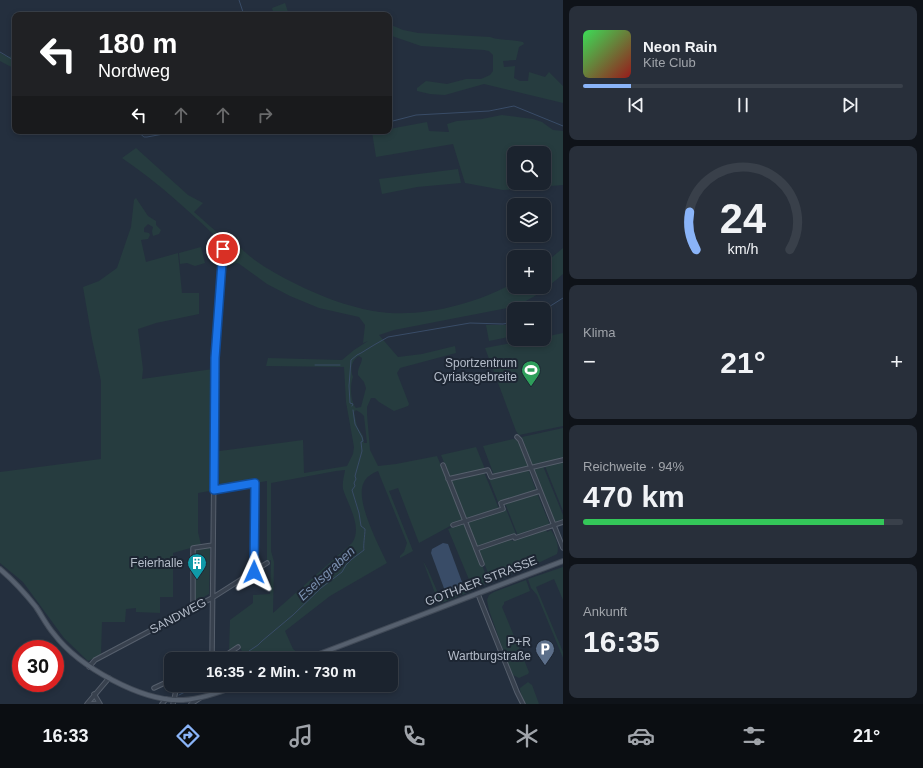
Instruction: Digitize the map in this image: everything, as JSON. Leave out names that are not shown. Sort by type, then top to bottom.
[{"type":"main road","name":"GOTHAER STRASSE","points":[[324,652],[563,561]]},
{"type":"main road","points":[[0,569],[31,601],[59,640],[70,652],[89,667],[109,678],[145,694],[174,702],[200,698],[218,692]]},
{"type":"street","points":[[212,652],[215,358],[223,249]]},
{"type":"street","points":[[517,437],[520,440],[563,548]]},
{"type":"street","points":[[448,479],[488,470],[491,477],[563,460]]},
{"type":"street","points":[[443,465],[482,564]]},
{"type":"street","points":[[214,490],[255,483],[254,572]]},
{"type":"street","points":[[452,525],[503,508],[501,503],[540,491]]},
{"type":"street","points":[[476,549],[563,522]]},
{"type":"street","points":[[193,608],[193,548],[213,545]]},
{"type":"street","name":"SANDWEG","points":[[89,667],[94,660],[212,598],[267,563]]},
{"type":"street","points":[[478,594],[523,704]]},
{"type":"street","points":[[230,652],[238,647]]},
{"type":"street","points":[[87,704],[109,678]]},
{"type":"street","points":[[154,688],[164,683]]},
{"type":"street","points":[[174,702],[176,692]]},
{"type":"street","points":[[90,704],[100,703],[94,694]]},
{"type":"street","points":[[191,704],[200,698]]},
{"type":"street","points":[[162,704],[166,699]]},
{"type":"green space","points":[[285,3],[288,12],[273,12],[272,8]]},
{"type":"green space","points":[[392,25],[403,30],[418,33],[490,37],[523,42],[524,44],[519,47],[516,60],[503,61],[504,67],[515,66],[514,78],[520,81],[528,81],[529,72],[545,77],[549,72],[563,86],[563,103],[484,84],[445,95],[417,91],[417,88],[426,81],[447,84],[466,79],[481,79],[490,75],[493,71],[493,55],[489,51],[421,46],[392,36]]},
{"type":"green space","points":[[0,53],[8,57],[12,56],[12,67],[0,61]]},
{"type":"green space","points":[[502,115],[533,119],[542,122],[553,130],[563,131],[563,185],[551,186],[551,146],[507,146],[507,190],[503,190],[465,183],[453,144],[376,157],[372,134],[392,134],[392,128],[427,122],[429,131],[449,132],[447,124],[457,121],[482,119]]},
{"type":"green space","points":[[136,148],[188,195],[203,203],[194,212],[228,242],[225,245],[162,188],[122,158]]},
{"type":"green space","points":[[458,169],[461,183],[417,187],[382,194],[379,179]]},
{"type":"green space","points":[[136,198],[148,216],[156,221],[156,225],[161,230],[159,234],[153,236],[153,227],[148,224],[144,228],[144,232],[149,233],[150,235],[148,239],[141,240],[146,262],[178,253],[182,293],[199,293],[199,314],[156,323],[138,329],[143,369],[142,379],[213,369],[212,452],[303,440],[304,473],[347,466],[353,454],[354,447],[346,402],[344,367],[266,366],[268,358],[342,360],[368,341],[363,343],[365,325],[359,317],[319,308],[290,296],[267,284],[238,263],[223,267],[225,254],[235,240],[239,237],[238,245],[244,251],[265,267],[281,276],[333,300],[373,311],[409,313],[446,308],[464,304],[507,286],[507,294],[537,294],[524,302],[507,302],[507,308],[394,330],[379,335],[398,357],[422,354],[455,346],[456,353],[400,368],[397,373],[409,404],[408,406],[394,411],[375,398],[371,398],[367,407],[367,414],[370,450],[378,466],[437,456],[463,519],[419,543],[398,488],[389,491],[413,551],[400,558],[407,543],[378,471],[368,477],[364,482],[362,499],[369,522],[387,563],[330,596],[285,631],[293,649],[297,652],[242,652],[238,645],[229,652],[230,620],[253,603],[253,595],[270,594],[271,560],[267,562],[267,481],[198,493],[198,532],[201,545],[173,553],[173,597],[160,597],[160,613],[136,612],[136,608],[126,609],[125,622],[102,622],[101,655],[88,661],[64,638],[23,582],[0,563],[0,472],[101,459],[101,381],[83,287],[99,281],[117,268],[131,227],[134,200]],"holes":[[[359,356],[362,358],[358,375],[364,382],[366,388],[361,407],[356,408],[352,397],[351,388],[353,377],[351,368],[356,358]],[[356,410],[364,416],[367,443],[364,443],[363,436],[357,426],[354,412]],[[345,470],[343,489],[354,516],[356,530],[352,543],[273,613],[274,562],[271,551],[271,483]]]},
{"type":"green space","points":[[201,247],[205,263],[195,266],[187,263],[180,264],[179,253]]},
{"type":"green space","points":[[563,248],[563,274],[551,284],[551,258]]},
{"type":"green space","points":[[486,325],[507,325],[507,337],[489,341]]},
{"type":"green space","name":"Sportzentrum Cyriaksgebreite","points":[[563,333],[563,426],[519,435],[516,431],[485,348],[507,344],[507,346],[551,346],[551,336]]},
{"type":"green space","points":[[563,428],[563,458],[532,466],[522,437]]},
{"type":"green space","points":[[513,439],[518,441],[528,467],[494,475],[483,446]]},
{"type":"green space","points":[[476,447],[485,469],[450,477],[441,455]]},
{"type":"green space","points":[[563,461],[563,511],[545,466]]},
{"type":"green space","points":[[543,466],[563,515],[563,520],[555,523],[534,469]]},
{"type":"green space","points":[[528,469],[536,490],[498,502],[489,479]]},
{"type":"green space","points":[[484,472],[499,509],[466,518],[451,481]]},
{"type":"green space","points":[[537,493],[550,525],[518,536],[505,503]]},
{"type":"green space","points":[[506,509],[516,534],[477,546],[468,522]]},
{"type":"green space","points":[[464,523],[486,575],[488,573],[479,550],[511,538],[512,541],[546,530],[547,532],[551,530],[557,544],[558,551],[557,554],[532,566],[475,588],[470,582],[448,529]]},
{"type":"green space","points":[[210,547],[209,594],[195,602],[195,549]]},
{"type":"green space","points":[[423,561],[441,600],[471,589],[472,591],[439,604]]},
{"type":"green space","points":[[563,567],[563,600],[554,579],[536,587],[563,652],[563,658],[537,595],[531,588],[528,579]]},
{"type":"green space","points":[[526,580],[530,591],[504,602],[502,607],[529,672],[528,674],[519,678],[513,675],[508,664],[489,610],[487,600],[489,595],[494,592]]},
{"type":"green space","points":[[528,682],[532,685],[539,704],[526,704],[523,698],[520,688]]},
{"type":"water","points":[[443,543],[448,544],[462,582],[462,586],[449,593],[445,591],[431,553],[432,549]]},
{"type":"waterway","points":[[239,0],[243,12]]},
{"type":"waterway","points":[[0,52],[12,59]]},
{"type":"waterway","points":[[392,121],[416,115],[489,111],[514,106],[563,126]]},
{"type":"waterway","points":[[140,134],[144,137],[164,134]]},
{"type":"waterway","name":"Eselsgraben","points":[[551,306],[563,298]]},
{"type":"waterway","name":"Eselsgraben","points":[[352,406],[353,404],[350,403],[349,386],[351,360],[388,337],[470,323],[507,323]]},
{"type":"waterway","points":[[315,365],[340,365]]},
{"type":"waterway","name":"Eselsgraben","points":[[249,652],[293,615],[321,588],[342,572],[346,565],[364,550],[365,529],[361,526],[359,513],[352,490],[355,486],[355,476],[362,451],[361,442],[363,441],[355,424],[353,410]]},
{"type":"waterway","name":"Eselsgraben","points":[[179,695],[185,692]]},
{"type":"place","name":"Sportzentrum Cyriaksgebreite","points":[[531,387]]},
{"type":"place","name":"Feierhalle","points":[[197,580]]},
{"type":"place","name":"P+R Wartburgstraße","points":[[545,666]]},
{"type":"route","points":[[223,249],[215,358],[214,490],[255,483],[254,572]]}]
